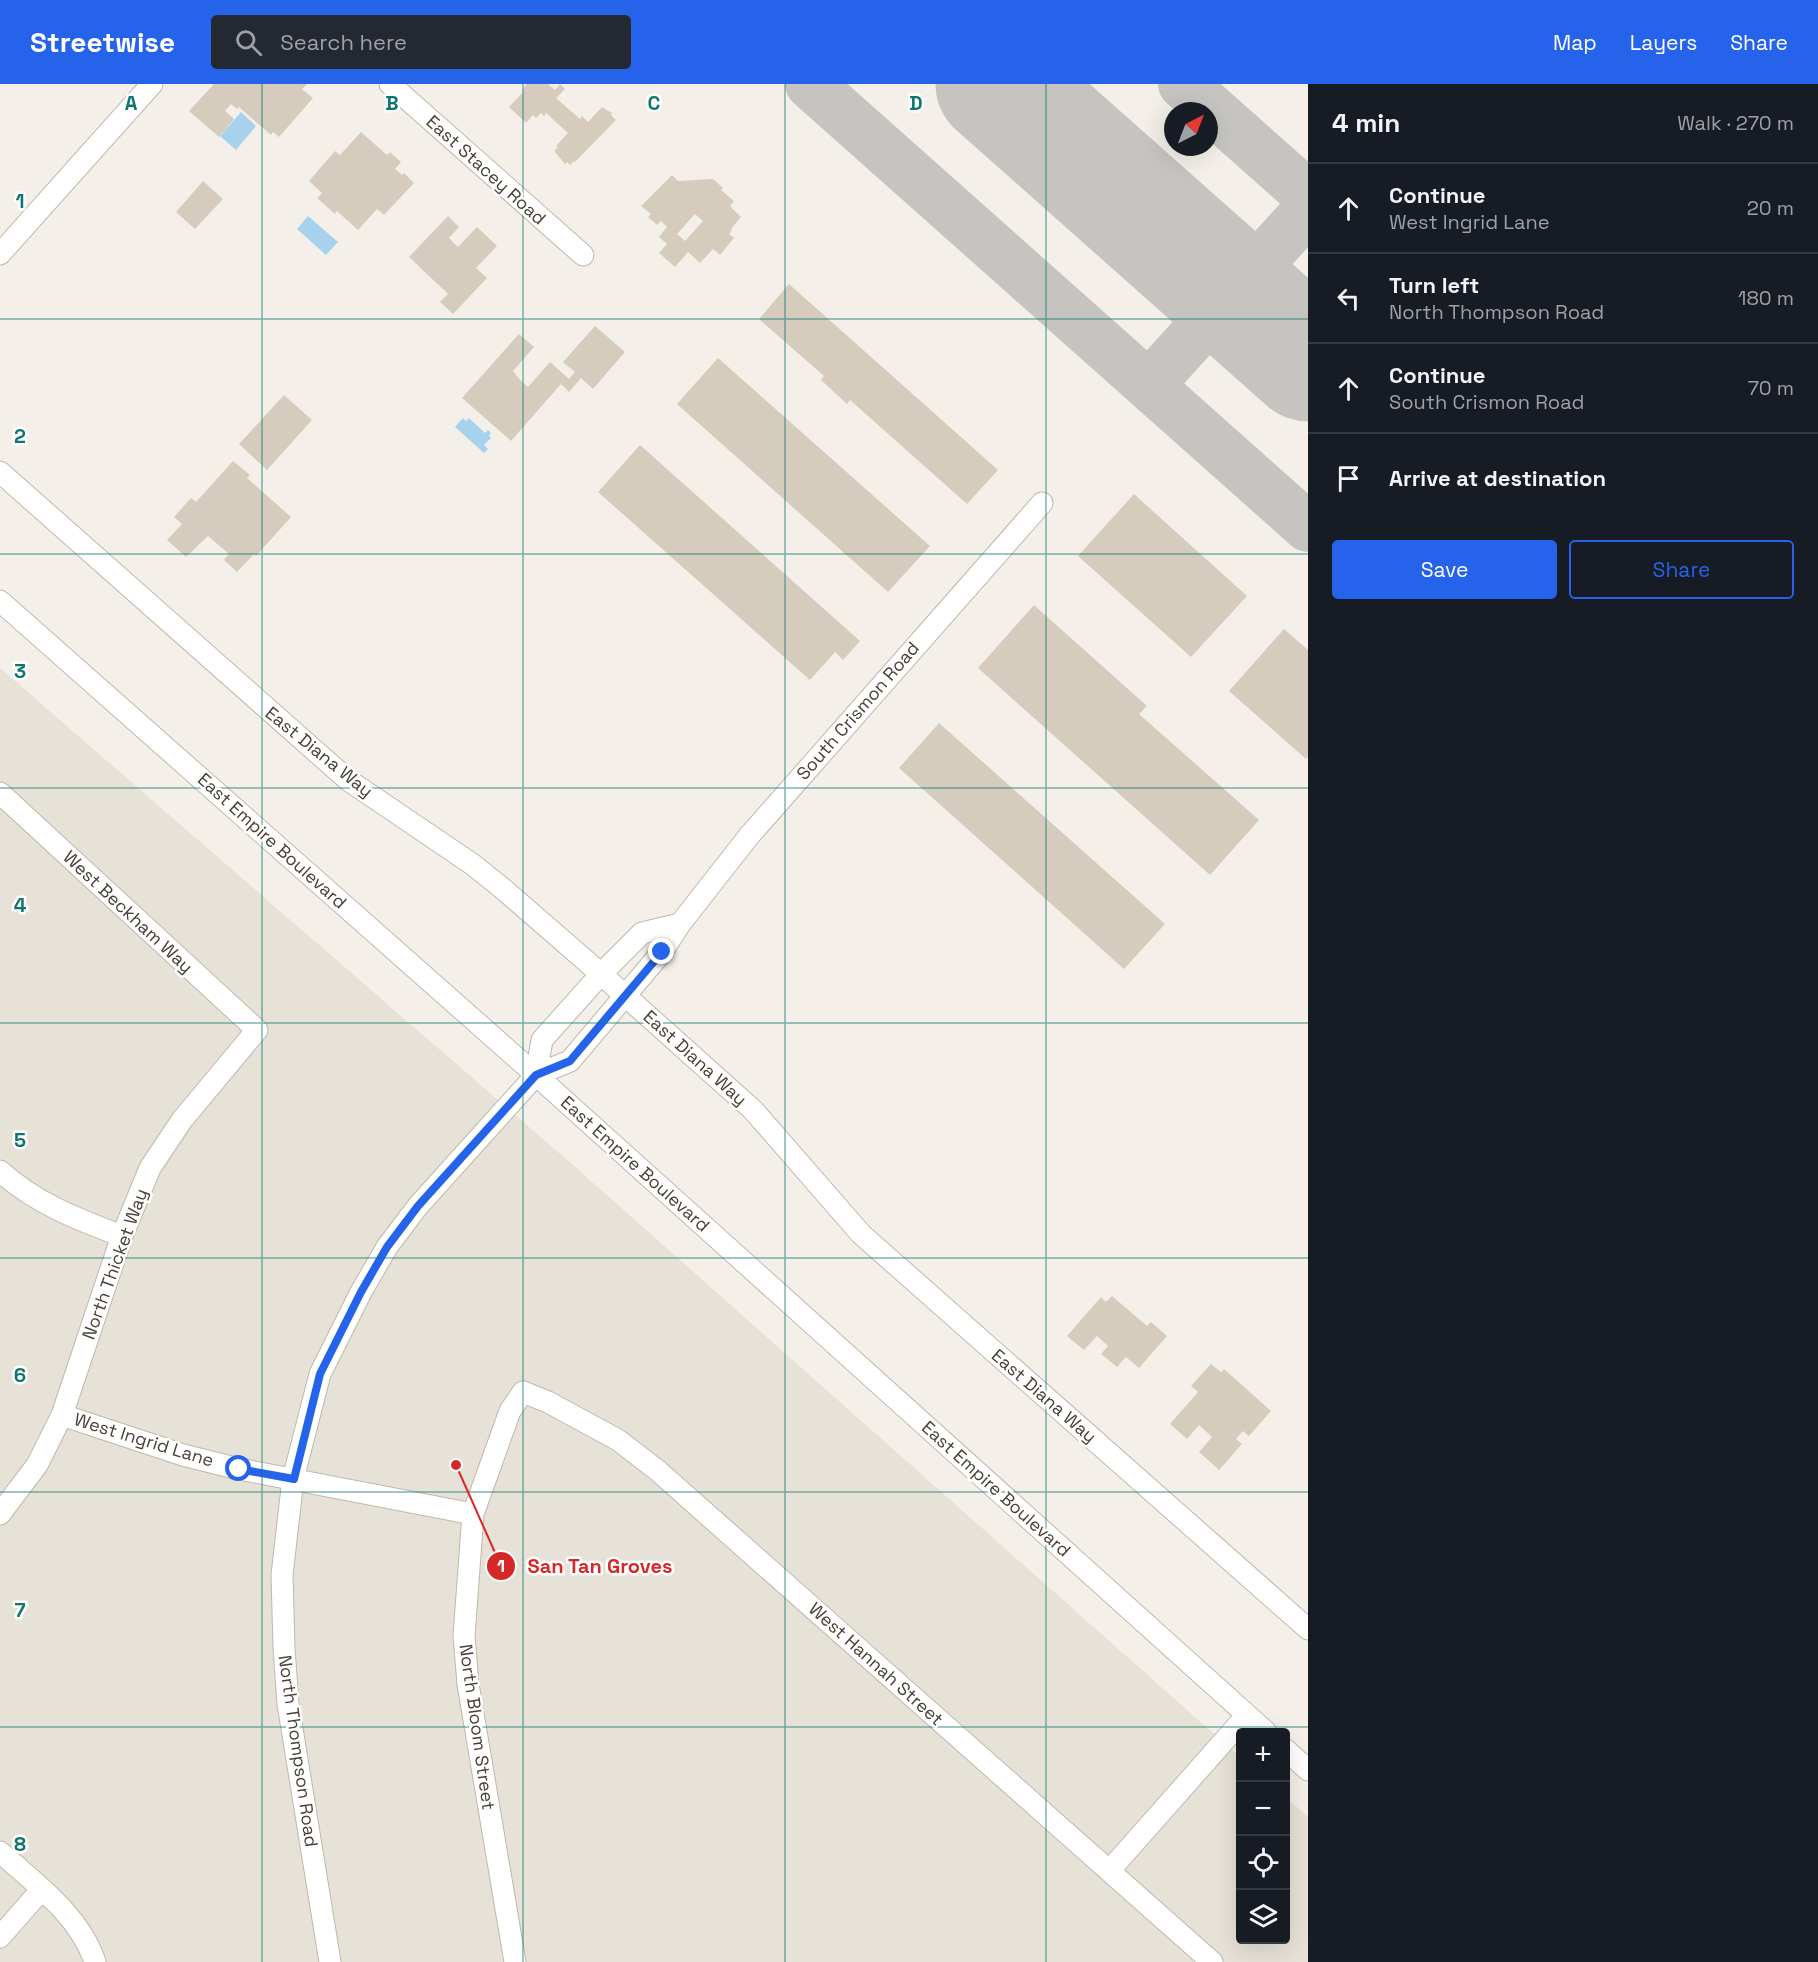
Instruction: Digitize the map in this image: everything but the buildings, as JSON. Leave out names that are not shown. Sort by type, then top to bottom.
[{"type":"street","points":[[0,254],[152,84]]},
{"type":"street","name":"East Stacey Road","points":[[390,84],[583,255]]},
{"type":"street","name":"East Diana Way","points":[[0,472],[348,780],[472,864],[625,995],[753,1110],[861,1234],[1308,1629]]},
{"type":"street","name":"South Crismon Road","points":[[536,1075],[570,1061],[662,952],[680,924],[749,836],[1042,503]]},
{"type":"street","name":"East Empire Boulevard","points":[[0,601],[536,1075],[1262,1728]]},
{"type":"street","name":"West Beckham Way","points":[[0,793],[257,1030]]},
{"type":"street","points":[[536,1075],[542,1040],[601,974],[642,933],[680,924]]},
{"type":"street","name":"North Thicket Way","points":[[0,1514],[37,1465],[62,1415],[122,1236],[150,1168],[182,1120],[257,1030]]},
{"type":"street","name":"North Thompson Road","points":[[330,1962],[288,1704],[282,1575],[294,1479],[320,1374],[361,1292],[387,1247],[418,1206],[536,1075]]},
{"type":"street","points":[[0,1171],[14,1184],[67,1215],[122,1236]]},
{"type":"street","name":"North Bloom Street","points":[[515,1962],[468,1684],[464,1636],[473,1514],[510,1411],[523,1392]]},
{"type":"street","name":"West Hannah Street","points":[[523,1392],[548,1402],[618,1440],[657,1470],[1212,1962]]},
{"type":"street","name":"West Ingrid Lane","points":[[62,1415],[183,1455],[239,1469],[473,1514]]},
{"type":"street","points":[[1109,1870],[1247,1715]]},
{"type":"street","points":[[1290,1754],[1308,1770]]},
{"type":"street","points":[[0,1852],[42,1889],[72,1921],[92,1951],[95,1962]]},
{"type":"street","points":[[0,1936],[42,1889]]},
{"type":"shaded area","points":[[0,668],[582,1173],[1236,1753],[1236,1944],[1290,1944],[1290,1801],[1308,1817],[1308,1962],[0,1962]]},
{"type":"water","points":[[241,112],[256,126],[236,150],[220,136]]},
{"type":"water","points":[[308,216],[338,242],[326,255],[297,229]]},
{"type":"water","points":[[463,418],[466,421],[469,418],[485,433],[488,430],[491,433],[489,436],[491,438],[484,445],[488,449],[484,453],[455,427]]},
{"type":"taxiway","points":[[810,84],[1308,527]]},
{"type":"taxiway","points":[[1183,84],[1308,195]]},
{"type":"taxiway","points":[[1149,385],[1308,210]]},
{"type":"runway","points":[[997,84],[1308,360]]},
{"type":"place","name":"San Tan Groves","points":[[456,1465]]},
{"type":"route","points":[[239,1469],[294,1479],[320,1374],[361,1292],[387,1247],[418,1206],[536,1075],[570,1061],[662,952]]}]
